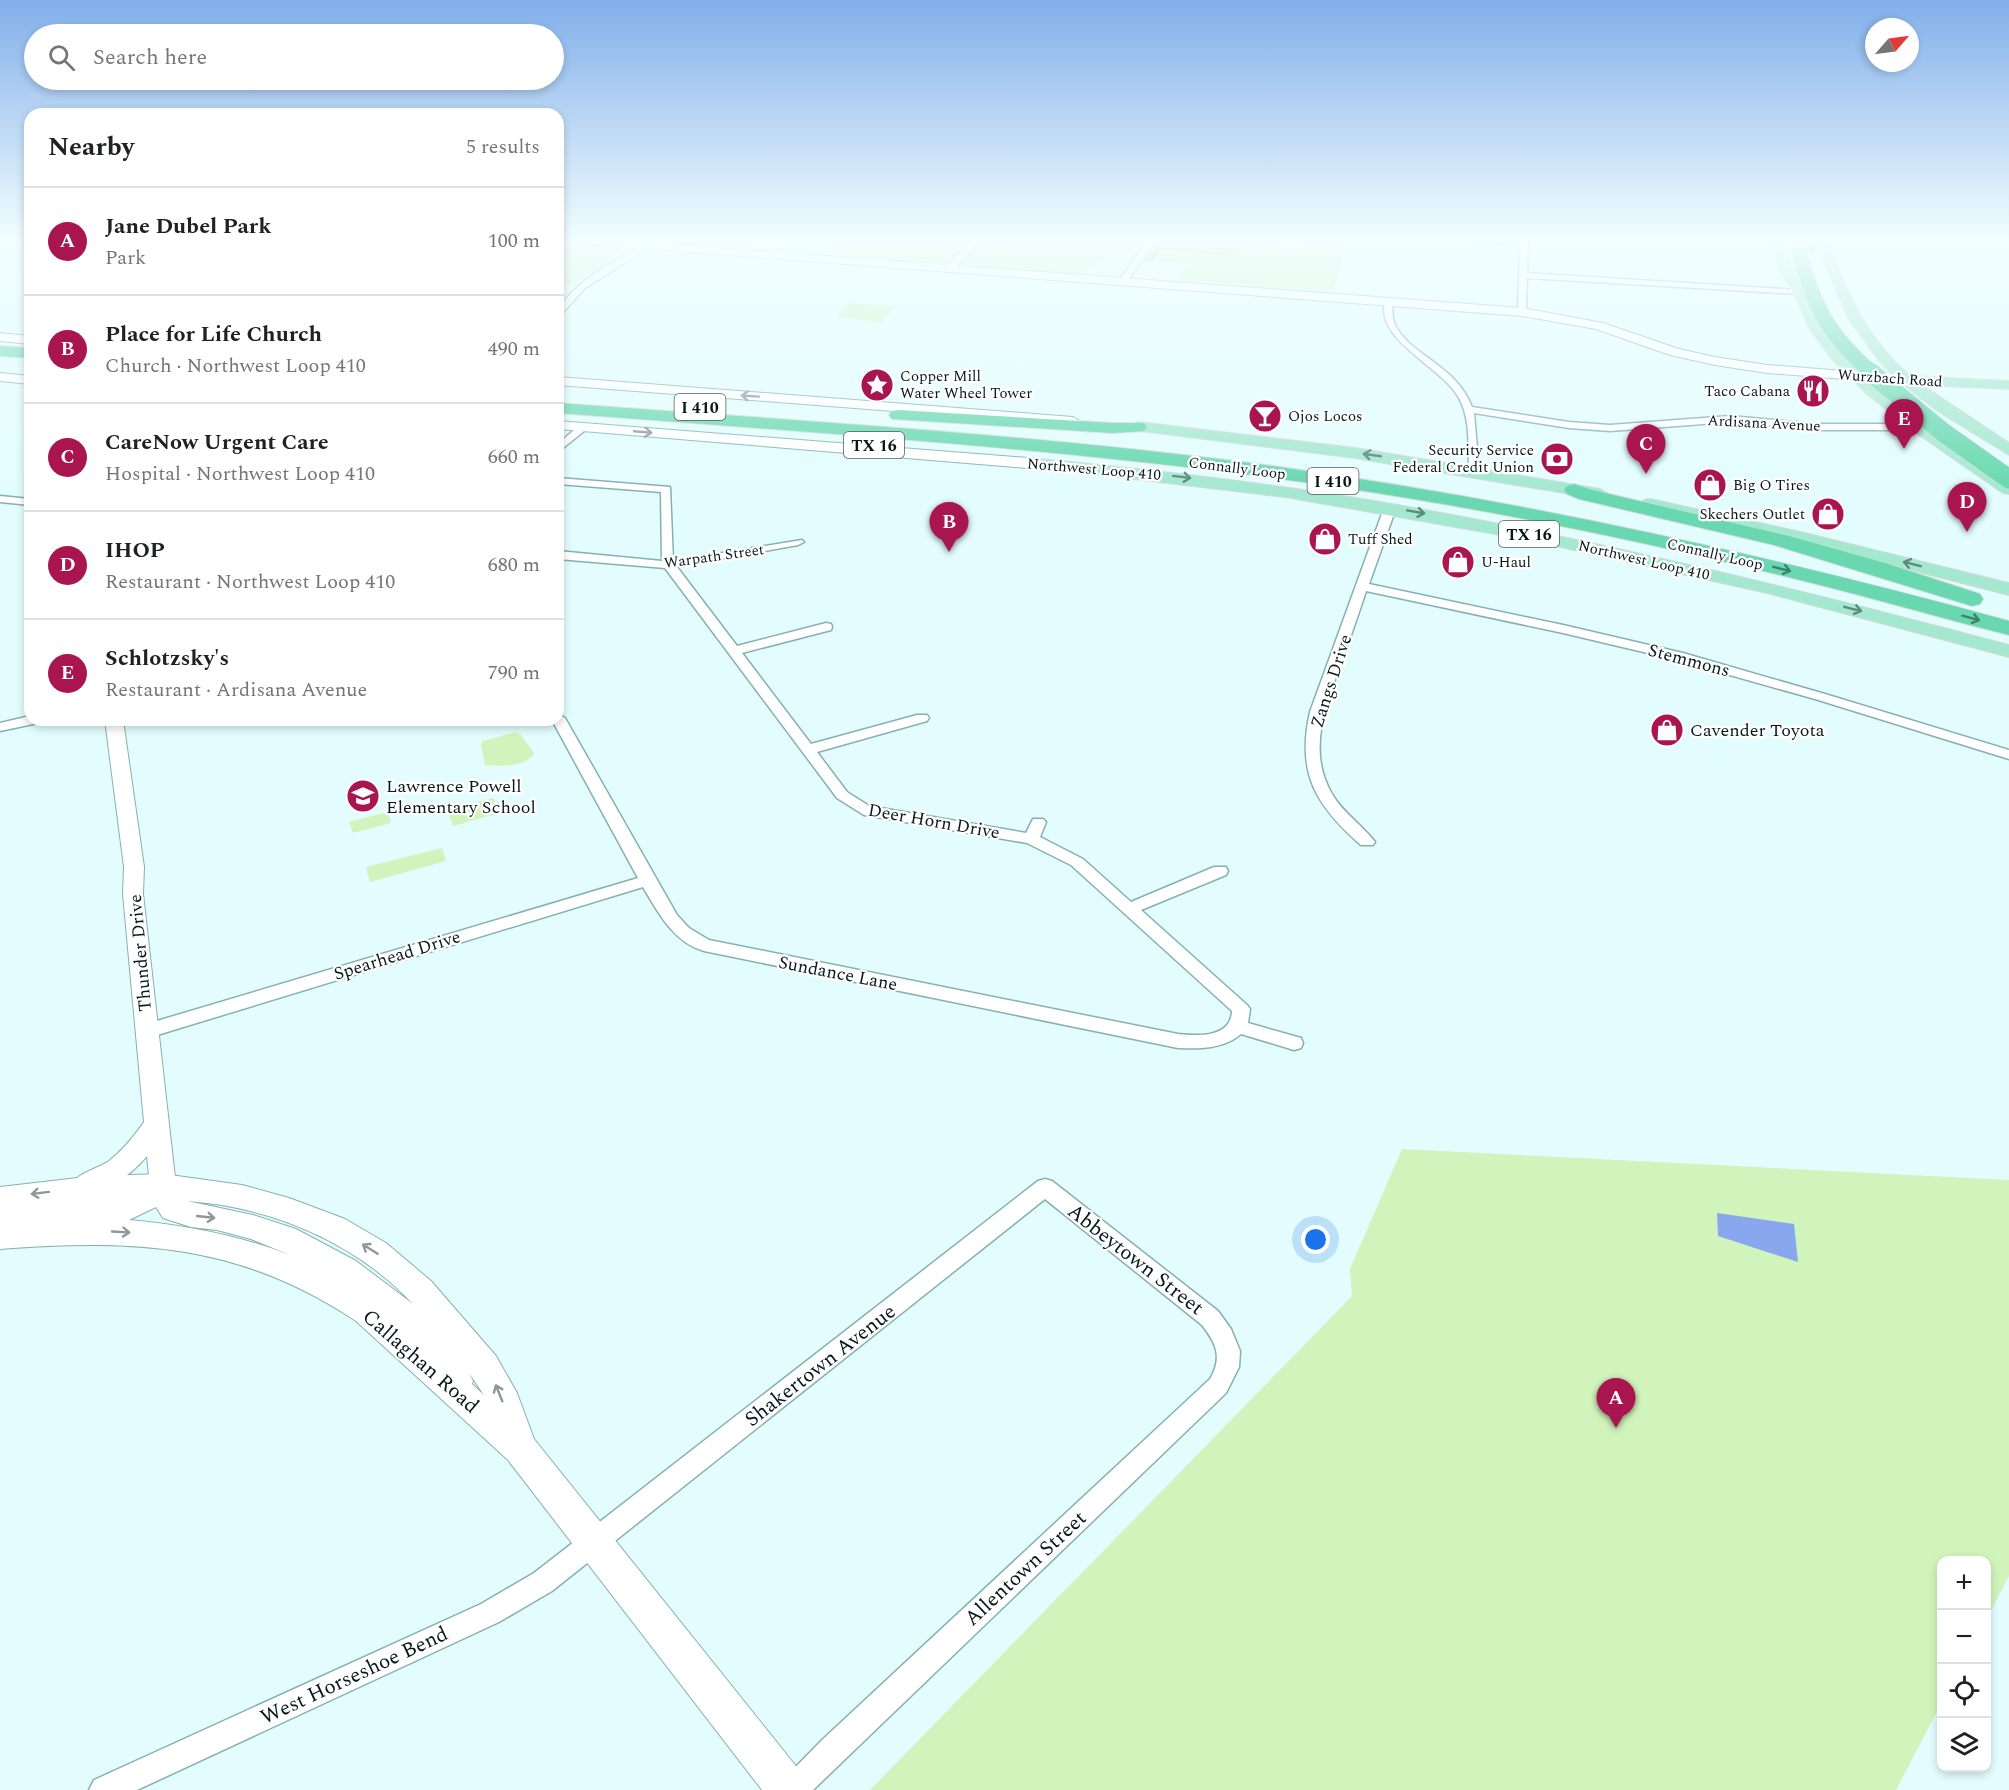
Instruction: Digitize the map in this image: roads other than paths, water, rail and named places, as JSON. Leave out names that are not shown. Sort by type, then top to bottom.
[{"type":"highway","points":[[1828,322],[1830,330],[1859,362],[1911,408],[1966,451],[2009,479]]},
{"type":"highway","points":[[1845,322],[1851,334],[1892,377],[1935,415],[2009,468]]},
{"type":"highway","points":[[0,351],[24,353]]},
{"type":"highway","points":[[0,363],[24,365]]},
{"type":"highway","name":"Connally Loop","points":[[564,396],[1147,445],[1287,461],[1566,507],[1694,534],[2008,610]]},
{"type":"highway","name":"Connally Loop","points":[[564,408],[1106,453],[1220,465],[1375,487],[1527,514],[1667,543],[1851,586],[2008,610]]},
{"type":"highway","name":"TX 16","points":[[748,411],[789,409],[1113,428],[1138,427]]},
{"type":"highway","name":"TX 16","points":[[643,415],[856,443],[1025,459],[1040,464]]},
{"type":"highway","points":[[1574,490],[1586,495],[1705,521],[1806,548],[2008,610]]},
{"type":"main road","name":"Wurzbach Road","points":[[1574,322],[1599,326],[1675,352],[1767,369],[2009,385]]},
{"type":"main road","points":[[1813,322],[1836,355],[1857,376],[1917,427],[2009,489]]},
{"type":"main road","points":[[1856,322],[1875,349],[1909,380],[1958,417],[2009,450]]},
{"type":"main road","points":[[0,337],[24,339]]},
{"type":"main road","points":[[0,378],[24,380]]},
{"type":"main road","points":[[564,381],[1138,427]]},
{"type":"main road","name":"Northwest Loop 410","points":[[564,425],[1177,476],[1390,508],[1551,538],[1772,588],[2009,651]]},
{"type":"main road","name":"TX 16","points":[[1138,427],[1317,447],[1474,471],[1574,490]]},
{"type":"main road","points":[[0,1219],[127,1208],[164,1186],[166,1197],[174,1209],[191,1215],[217,1218],[253,1227],[285,1238],[345,1270],[410,1321],[434,1345],[469,1404]]},
{"type":"main road","name":"Callaghan Road","points":[[0,1199],[75,1189],[164,1186],[255,1200],[338,1230],[374,1251],[404,1274],[450,1323],[497,1385],[520,1448]]},
{"type":"main road","name":"Callaghan Road","points":[[0,1236],[93,1231],[141,1234],[216,1247],[267,1262],[314,1280],[366,1310],[403,1340],[469,1404],[520,1448],[788,1790]]},
{"type":"street","points":[[1390,322],[1405,342],[1446,374],[1458,389],[1468,409],[1471,422],[1474,471]]},
{"type":"street","name":"Ardisana Avenue","points":[[1468,409],[1610,428],[1730,419],[1817,427],[1917,427]]},
{"type":"street","points":[[564,444],[584,427]]},
{"type":"street","points":[[564,481],[670,487],[666,556],[669,565]]},
{"type":"street","points":[[0,499],[24,501]]},
{"type":"street","points":[[0,511],[24,501]]},
{"type":"street","name":"Zangs Drive","points":[[1367,842],[1348,826],[1334,808],[1323,790],[1311,757],[1317,712],[1390,508]]},
{"type":"street","name":"Warpath Street","points":[[564,556],[669,565],[798,542]]},
{"type":"street","name":"Deer Horn Drive","points":[[669,565],[842,795],[864,810],[1031,839],[1077,862],[1241,1009],[1242,1018],[1238,1027]]},
{"type":"street","name":"Stemmons","points":[[1363,587],[1630,644],[1808,693],[2009,755]]},
{"type":"street","points":[[734,651],[826,627]]},
{"type":"street","points":[[807,750],[922,718]]},
{"type":"street","points":[[0,728],[24,722]]},
{"type":"street","name":"Thunder Drive","points":[[115,726],[134,867],[133,894],[164,1186]]},
{"type":"street","name":"Sundance Lane","points":[[562,726],[647,880],[683,932],[704,945],[1153,1037],[1198,1042],[1214,1041],[1238,1027]]},
{"type":"street","points":[[1031,839],[1038,822]]},
{"type":"street","points":[[1129,909],[1220,872]]},
{"type":"street","name":"Spearhead Drive","points":[[147,1030],[647,880]]},
{"type":"street","points":[[1238,1027],[1294,1043]]},
{"type":"street","points":[[75,1189],[110,1175],[126,1163],[140,1149],[156,1124]]},
{"type":"street","name":"Abbeytown Street","points":[[1044,1187],[1210,1318],[1224,1335]]},
{"type":"street","name":"Shakertown Avenue","points":[[595,1542],[1044,1187]]},
{"type":"street","name":"Allentown Street","points":[[793,1790],[832,1750],[1218,1386],[1230,1368],[1224,1335]]},
{"type":"street","name":"West Horseshoe Bend","points":[[104,1790],[490,1613],[543,1582],[595,1542]]},
{"type":"water","points":[[1717,1213],[1794,1224],[1798,1262],[1718,1236]]},
{"type":"place","name":"Copper Mill Water Wheel Tower","points":[[877,385]]},
{"type":"place","name":"Taco Cabana","points":[[1813,391]]},
{"type":"place","name":"Ojos Locos","points":[[1265,416]]},
{"type":"place","name":"Schlotzsky's","points":[[1904,449]]},
{"type":"place","name":"Security Service Federal Credit Union","points":[[1557,459]]},
{"type":"place","name":"CareNow Urgent Care","points":[[1646,474]]},
{"type":"place","name":"Big O Tires","points":[[1710,485]]},
{"type":"place","name":"Skechers Outlet","points":[[1828,514]]},
{"type":"place","name":"IHOP","points":[[1967,532]]},
{"type":"place","name":"Tuff Shed","points":[[1325,539]]},
{"type":"place","name":"Place for Life Church","points":[[949,552]]},
{"type":"place","name":"U-Haul","points":[[1458,562]]},
{"type":"place","name":"Cavender Toyota","points":[[1667,730]]},
{"type":"place","name":"Lawrence Powell Elementary School","points":[[363,796]]},
{"type":"place","name":"Jane Dubel Park","points":[[1616,1428]]}]
